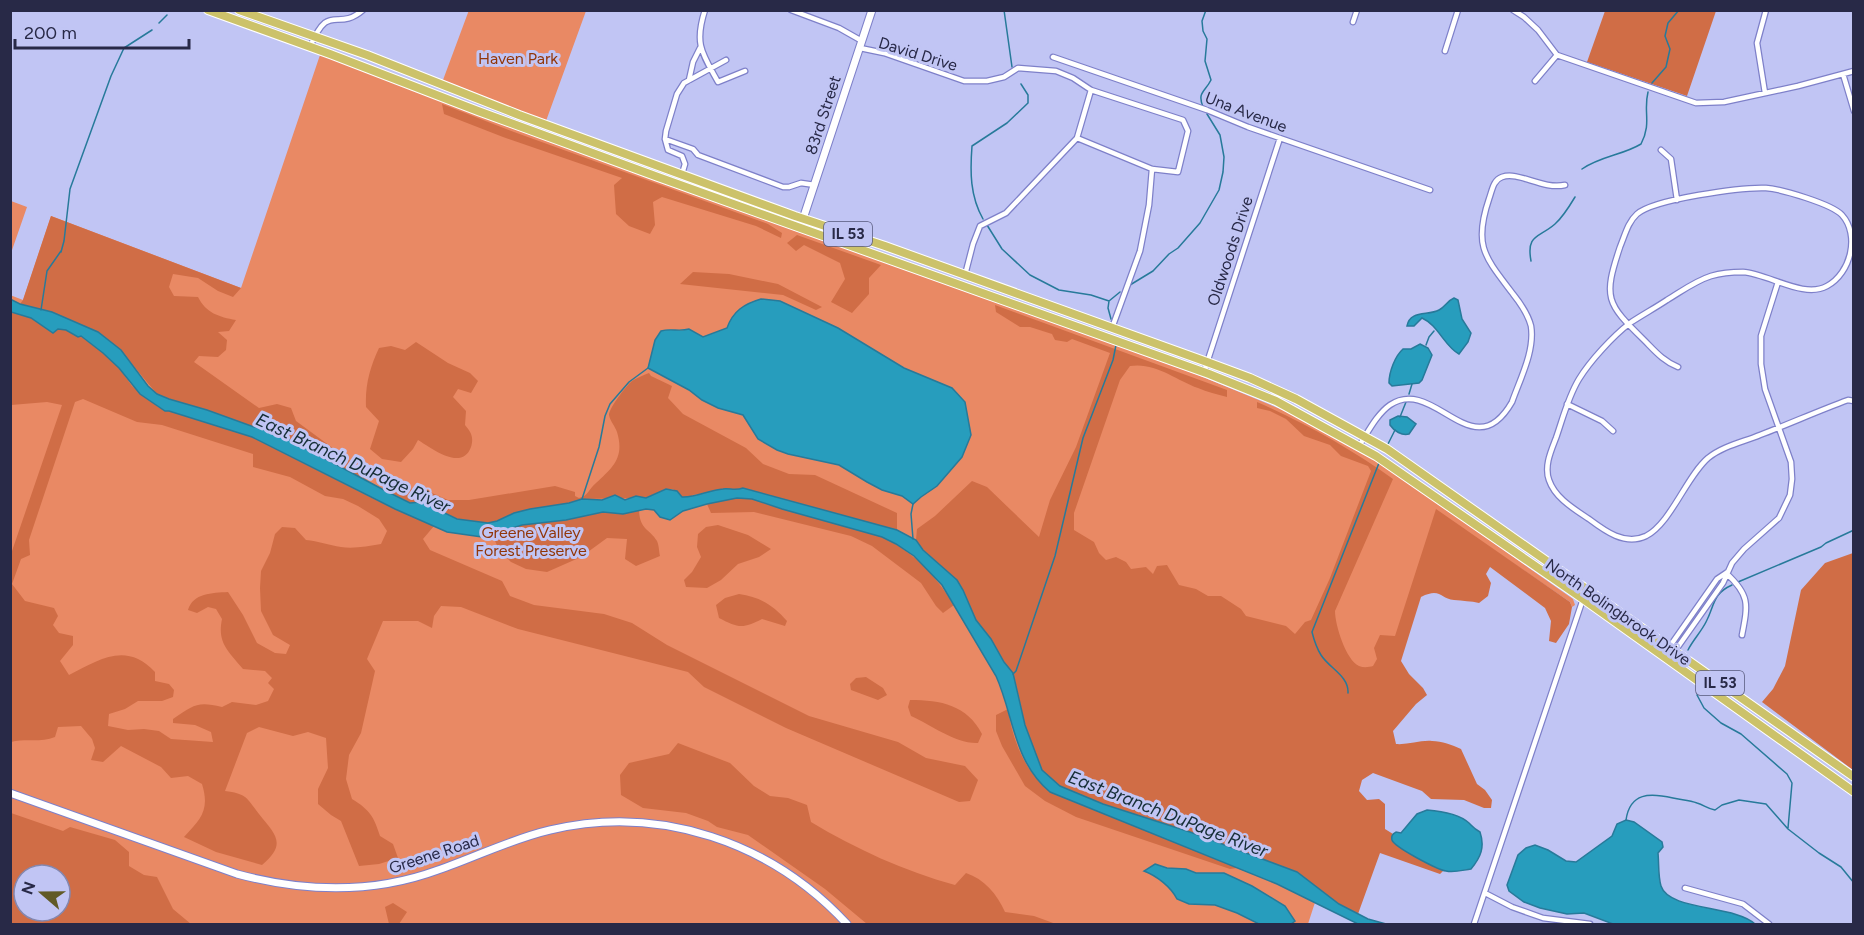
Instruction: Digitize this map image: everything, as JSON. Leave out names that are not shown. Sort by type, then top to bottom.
[{"type":"main road","name":"IL 53","points":[[208,10],[500,119],[1204,372],[1276,401],[1359,446]]},
{"type":"main road","name":"IL 53","points":[[239,10],[314,36],[519,115],[1250,378],[1296,399],[1365,437]]},
{"type":"main road","name":"North Bolingbrook Drive","points":[[1365,437],[1387,449],[1442,487],[1854,777]]},
{"type":"main road","name":"North Bolingbrook Drive","points":[[1359,446],[1583,599],[1854,792]]},
{"type":"street","points":[[310,47],[323,20],[349,18],[363,10]]},
{"type":"street","points":[[705,10],[699,36],[700,48],[718,82],[745,70]]},
{"type":"street","name":"David Drive","points":[[791,10],[839,27],[861,44],[964,81],[987,81],[1004,77],[1018,68],[1056,71],[1073,78],[1091,90],[1183,120],[1188,130],[1178,172],[1152,169]]},
{"type":"street","name":"83rd Street","points":[[800,228],[872,10]]},
{"type":"street","points":[[1353,22],[1357,10]]},
{"type":"street","points":[[1444,51],[1458,10]]},
{"type":"street","points":[[1513,10],[1531,23],[1557,55],[1696,103],[1724,102],[1854,71]]},
{"type":"street","points":[[1765,93],[1756,43],[1766,10]]},
{"type":"street","points":[[688,80],[700,48]]},
{"type":"street","points":[[1535,81],[1557,55]]},
{"type":"street","name":"Una Avenue","points":[[1053,57],[1430,190]]},
{"type":"street","points":[[682,174],[684,164],[682,156],[668,150],[664,139],[677,94],[688,80],[726,60]]},
{"type":"street","points":[[1843,74],[1854,111]]},
{"type":"street","points":[[965,276],[980,226],[1006,213],[1077,138],[1091,90]]},
{"type":"street","points":[[1077,138],[1152,169],[1149,205],[1140,251],[1112,328]]},
{"type":"street","name":"Oldwoods Drive","points":[[1204,372],[1280,138]]},
{"type":"street","points":[[664,139],[693,149],[698,155],[783,187],[801,183],[815,184]]},
{"type":"street","points":[[1660,150],[1671,159],[1677,200]]},
{"type":"street","points":[[1359,446],[1383,412],[1393,403],[1402,400],[1415,399],[1426,402],[1457,422],[1469,426],[1488,424],[1498,420],[1508,410],[1530,346],[1531,328],[1525,311],[1486,256],[1481,239],[1482,222],[1494,184],[1500,177],[1513,176],[1551,187],[1565,185]]},
{"type":"street","points":[[1678,367],[1665,362],[1628,325],[1615,310],[1610,293],[1610,276],[1628,225],[1638,212],[1652,205],[1743,189],[1768,188],[1801,196],[1839,212],[1848,223],[1853,240],[1845,269],[1830,284],[1815,291],[1743,272],[1716,274],[1700,279],[1628,325],[1601,352],[1580,378],[1567,404],[1548,462],[1548,478],[1554,491],[1567,504],[1609,534],[1623,539],[1643,538],[1657,528],[1707,459],[1722,449],[1814,412],[1848,400],[1854,401]]},
{"type":"street","points":[[1665,659],[1723,583],[1726,573],[1744,549],[1779,518],[1790,495],[1791,462],[1765,389],[1761,364],[1761,336],[1778,282]]},
{"type":"street","points":[[1567,404],[1602,421],[1613,431]]},
{"type":"street","points":[[1726,573],[1742,589],[1746,600],[1742,635]]},
{"type":"street","points":[[1474,924],[1583,599]]},
{"type":"street","name":"Greene Road","points":[[10,793],[237,874],[271,882],[316,888],[372,886],[409,879],[534,835],[564,827],[617,822],[674,826],[729,842],[774,864],[812,891],[847,924]]},
{"type":"street","points":[[1685,888],[1743,904],[1769,924]]},
{"type":"street","points":[[1485,893],[1512,908],[1543,918],[1590,924]]},
{"type":"green space","name":"Haven Park","points":[[469,10],[586,11],[546,121],[443,80]]},
{"type":"green space","points":[[1605,11],[1716,11],[1687,96],[1587,62]]},
{"type":"green space","name":"Greene Valley Forest Preserve","points":[[320,55],[1198,375],[1290,413],[1373,458],[1444,505],[1444,508],[1573,599],[1575,605],[1572,607],[1570,602],[1441,514],[1308,924],[11,924],[10,295],[23,300],[51,216],[241,288]]},
{"type":"green space","points":[[442,104],[768,224],[782,233],[781,238],[756,226],[662,197],[653,202],[655,225],[650,234],[629,226],[616,214],[614,185],[622,178],[444,114]]},
{"type":"green space","points":[[10,201],[27,207],[11,253]]},
{"type":"green space","points":[[51,216],[241,288],[233,297],[218,291],[198,278],[173,274],[169,287],[174,296],[198,297],[205,307],[214,313],[236,320],[229,331],[218,332],[227,340],[226,350],[218,357],[199,356],[194,362],[259,408],[277,404],[291,408],[296,421],[364,471],[366,481],[290,440],[272,426],[254,427],[157,394],[131,363],[98,332],[52,312],[20,304]]},
{"type":"green space","points":[[797,235],[881,265],[869,278],[869,294],[852,313],[831,302],[845,279],[840,263],[804,245],[796,251],[787,243]]},
{"type":"green space","points":[[693,272],[729,274],[778,284],[822,307],[816,310],[783,295],[680,284]]},
{"type":"green space","points":[[995,305],[1227,390],[1227,397],[1201,389],[1157,369],[1139,365],[1130,366],[1120,380],[1074,513],[1074,530],[1094,542],[1099,553],[1106,560],[1116,557],[1126,562],[1131,569],[1146,567],[1153,574],[1157,566],[1167,565],[1179,585],[1196,589],[1208,596],[1221,596],[1241,609],[1246,616],[1286,626],[1295,634],[1305,622],[1311,620],[1330,578],[1371,471],[1368,466],[1341,456],[1330,445],[1304,436],[1286,419],[1270,411],[1257,408],[1257,402],[1327,437],[1393,479],[1335,611],[1342,642],[1350,657],[1359,666],[1373,666],[1377,659],[1374,648],[1380,635],[1395,636],[1436,509],[1570,602],[1572,607],[1569,624],[1556,643],[1549,641],[1551,621],[1545,608],[1490,567],[1486,574],[1491,583],[1488,596],[1479,603],[1449,599],[1437,593],[1421,597],[1401,661],[1427,695],[1416,704],[1393,731],[1396,744],[1436,741],[1461,749],[1477,784],[1492,800],[1491,808],[1484,808],[1464,800],[1431,799],[1422,791],[1373,773],[1362,780],[1359,791],[1367,800],[1379,799],[1385,804],[1385,829],[1393,834],[1394,843],[1443,871],[1440,874],[1380,853],[1358,914],[1339,904],[1297,872],[1190,832],[1103,804],[1060,786],[1042,770],[1025,725],[1015,680],[1010,670],[976,620],[957,580],[918,545],[917,529],[935,516],[972,481],[987,487],[1039,537],[1050,500],[1076,447],[1110,353],[1072,339],[1067,342],[1055,340],[1052,334],[1030,327],[1020,327],[996,312]]},
{"type":"green space","points":[[11,312],[31,318],[53,333],[58,329],[80,336],[103,353],[119,368],[132,386],[158,407],[252,437],[374,499],[434,526],[423,539],[430,550],[502,581],[510,596],[534,605],[604,614],[632,623],[667,645],[809,716],[898,742],[926,758],[965,766],[978,780],[970,801],[959,802],[786,728],[704,687],[688,672],[518,629],[461,607],[441,606],[434,616],[432,628],[418,621],[383,621],[367,659],[375,671],[361,733],[349,755],[346,779],[352,799],[370,814],[380,836],[393,844],[398,858],[379,864],[359,866],[341,821],[318,804],[318,789],[328,768],[326,738],[308,732],[293,736],[259,727],[247,733],[225,791],[238,793],[248,800],[274,834],[277,845],[270,858],[262,865],[216,852],[184,837],[202,814],[205,801],[202,784],[188,776],[171,778],[161,767],[121,746],[103,762],[91,760],[95,748],[92,739],[81,726],[58,727],[55,737],[50,739],[11,742],[11,554],[62,405],[47,402],[11,405]],"holes":[[[83,399],[137,422],[162,425],[253,454],[253,467],[290,477],[325,496],[343,499],[358,506],[379,519],[387,531],[381,544],[351,548],[306,540],[295,528],[282,527],[275,534],[270,553],[261,571],[261,611],[273,635],[290,645],[286,654],[275,653],[257,643],[228,592],[204,595],[190,604],[188,610],[197,613],[208,607],[216,609],[222,619],[222,641],[228,652],[243,669],[265,671],[272,678],[268,683],[274,689],[268,701],[256,705],[232,702],[222,707],[201,704],[191,707],[173,719],[173,723],[195,725],[211,732],[213,742],[171,739],[159,731],[128,730],[108,726],[109,714],[125,709],[138,701],[162,701],[173,697],[174,690],[169,684],[155,681],[155,672],[144,663],[134,657],[123,655],[102,659],[69,675],[60,661],[73,645],[73,636],[59,633],[53,625],[58,616],[54,608],[25,601],[12,584],[21,559],[30,555],[29,540],[75,402]]]},
{"type":"green space","points":[[416,342],[448,363],[470,373],[478,381],[471,393],[458,389],[453,397],[466,411],[465,425],[472,437],[471,447],[461,458],[446,456],[418,440],[401,462],[382,459],[370,449],[379,421],[366,407],[367,384],[379,348],[391,346],[405,350]]},
{"type":"green space","points":[[649,373],[672,386],[668,398],[683,414],[746,448],[763,464],[789,474],[815,475],[897,513],[897,530],[743,488],[693,495],[688,498],[682,498],[673,489],[666,489],[645,498],[582,499],[514,513],[488,523],[457,519],[422,502],[410,503],[388,491],[391,487],[408,488],[432,493],[448,500],[469,500],[555,486],[575,492],[575,496],[579,498],[582,497],[612,467],[618,456],[619,441],[609,415],[612,407],[632,381]]},
{"type":"green space","points":[[737,498],[752,499],[882,537],[914,557],[940,584],[954,605],[943,613],[921,583],[872,546],[851,536],[754,512],[711,513],[707,504]]},
{"type":"green space","points":[[633,510],[639,511],[643,526],[657,541],[660,556],[636,566],[625,559],[627,539],[607,538],[581,557],[547,572],[526,569],[511,562],[499,550],[492,534],[522,525],[566,520],[603,512],[623,514]]},
{"type":"green space","points":[[718,525],[748,535],[771,549],[759,557],[738,564],[721,580],[707,588],[686,587],[684,580],[701,557],[697,547],[698,534],[706,527]]},
{"type":"green space","points":[[1854,553],[1853,770],[1762,702],[1773,689],[1785,666],[1801,590],[1825,563]]},
{"type":"green space","points":[[739,594],[753,597],[777,610],[787,621],[785,626],[762,619],[740,626],[719,618],[716,605],[725,598]]},
{"type":"green space","points":[[866,677],[883,688],[887,695],[878,700],[851,690],[850,684],[856,678]]},
{"type":"green space","points":[[910,700],[932,701],[961,710],[976,724],[982,734],[978,743],[952,737],[911,716],[908,707]]},
{"type":"green space","points":[[1008,709],[1020,751],[1028,767],[1043,786],[1237,868],[1230,869],[1076,817],[1045,801],[1025,786],[1002,746],[996,731],[996,715]]},
{"type":"green space","points":[[678,743],[730,763],[754,786],[770,796],[788,798],[807,805],[811,822],[863,850],[917,873],[955,885],[966,873],[979,879],[989,888],[1005,912],[1034,916],[1056,924],[867,924],[825,889],[748,835],[717,827],[686,813],[643,808],[621,795],[620,775],[629,763],[669,754]]},
{"type":"green space","points":[[11,813],[63,831],[70,827],[115,840],[129,852],[129,866],[144,875],[157,877],[173,909],[191,924],[11,924]]},
{"type":"green space","points":[[393,903],[407,912],[399,924],[389,924],[385,907]]},
{"type":"water","points":[[1454,298],[1458,300],[1462,319],[1471,333],[1468,342],[1459,354],[1428,321],[1422,318],[1414,326],[1407,326],[1416,315],[1435,312]]},
{"type":"water","points":[[10,299],[20,304],[52,312],[98,332],[121,350],[148,386],[157,394],[254,427],[272,426],[290,440],[382,489],[410,503],[422,502],[457,519],[488,523],[514,513],[582,499],[602,500],[615,495],[625,500],[636,496],[646,498],[666,489],[677,491],[682,497],[687,497],[718,490],[743,488],[897,530],[916,540],[923,550],[957,580],[976,620],[1013,673],[1025,725],[1042,770],[1060,786],[1103,804],[1190,832],[1297,872],[1339,904],[1368,919],[1386,924],[1358,924],[1277,884],[1050,792],[1028,766],[1021,752],[996,676],[942,585],[914,556],[882,537],[752,499],[737,498],[683,511],[670,520],[660,517],[654,510],[646,509],[623,514],[603,512],[566,520],[522,525],[482,537],[447,532],[395,509],[252,437],[165,411],[140,394],[119,368],[81,336],[78,337],[66,330],[58,329],[53,333],[31,318],[11,312]]},
{"type":"water","points":[[761,299],[780,301],[838,328],[904,368],[952,388],[965,402],[971,435],[962,457],[937,486],[913,504],[902,496],[882,490],[839,465],[777,450],[758,439],[743,415],[718,408],[648,368],[655,340],[661,331],[689,329],[703,337],[727,328],[732,317],[740,309]]},
{"type":"water","points":[[1420,344],[1428,348],[1432,355],[1422,380],[1419,383],[1392,386],[1389,383],[1390,374],[1397,356],[1403,349],[1411,349]]},
{"type":"water","points":[[1398,416],[1407,417],[1416,424],[1409,434],[1398,432],[1390,425],[1390,420]]},
{"type":"water","points":[[1427,810],[1460,817],[1480,832],[1481,852],[1471,869],[1452,872],[1441,870],[1408,853],[1392,840],[1394,833],[1401,833],[1417,814]]},
{"type":"water","points":[[1626,820],[1634,822],[1662,842],[1663,847],[1658,853],[1659,874],[1661,886],[1667,894],[1689,904],[1746,918],[1755,924],[1613,924],[1584,913],[1567,914],[1540,908],[1524,902],[1509,891],[1507,885],[1518,855],[1526,848],[1535,845],[1566,861],[1576,862],[1612,836],[1617,824]]},
{"type":"water","points":[[1155,864],[1196,873],[1224,873],[1252,886],[1285,906],[1295,921],[1291,924],[1259,924],[1215,905],[1189,904],[1177,899],[1163,882],[1144,871]]},
{"type":"waterway","points":[[1004,10],[1012,67]]},
{"type":"waterway","points":[[1203,107],[1201,95],[1211,80],[1205,61],[1207,39],[1202,21],[1206,10]]},
{"type":"waterway","points":[[1652,83],[1666,67],[1670,49],[1665,36],[1668,23],[1679,10]]},
{"type":"waterway","points":[[159,23],[167,15]]},
{"type":"waterway","points":[[61,252],[70,189],[111,76],[124,48],[152,30]]},
{"type":"waterway","points":[[983,219],[972,184],[972,146],[1007,123],[1028,103],[1028,95],[1021,84]]},
{"type":"waterway","points":[[1582,169],[1641,144],[1647,124],[1648,92]]},
{"type":"waterway","points":[[1130,285],[1153,271],[1178,248],[1200,223],[1219,190],[1224,157],[1220,135],[1207,114]]},
{"type":"waterway","points":[[1531,261],[1532,241],[1558,221],[1575,197]]},
{"type":"waterway","points":[[987,225],[1002,249],[1030,275],[1059,290],[1091,295],[1109,301]]},
{"type":"waterway","points":[[41,310],[47,271],[61,251]]},
{"type":"waterway","points":[[1111,319],[1109,301],[1120,292]]},
{"type":"waterway","points":[[1426,345],[1434,331]]},
{"type":"waterway","points":[[1013,674],[1016,671],[1055,556],[1083,438],[1113,360],[1116,345]]},
{"type":"waterway","points":[[582,499],[610,404],[629,382],[648,368]]},
{"type":"waterway","points":[[1409,394],[1412,384]]},
{"type":"waterway","points":[[1400,417],[1406,402]]},
{"type":"waterway","points":[[1388,444],[1395,430]]},
{"type":"waterway","points":[[1348,693],[1342,677],[1321,655],[1312,632],[1379,463]]},
{"type":"waterway","points":[[913,504],[911,514],[913,539]]},
{"type":"waterway","points":[[1738,582],[1821,547],[1854,530]]},
{"type":"waterway","points":[[1688,650],[1706,622],[1717,596],[1732,585]]},
{"type":"waterway","points":[[1697,695],[1704,708],[1721,723],[1741,734],[1787,774],[1792,783],[1788,828]]},
{"type":"waterway","points":[[1626,820],[1632,804],[1637,799],[1649,795],[1691,801],[1715,810],[1722,805],[1739,800],[1766,804],[1788,829],[1841,867],[1854,883]]},
{"type":"water label","name":"East Branch DuPage River","points":[[353,463]]},
{"type":"water label","name":"East Branch DuPage River","points":[[1168,814]]}]
